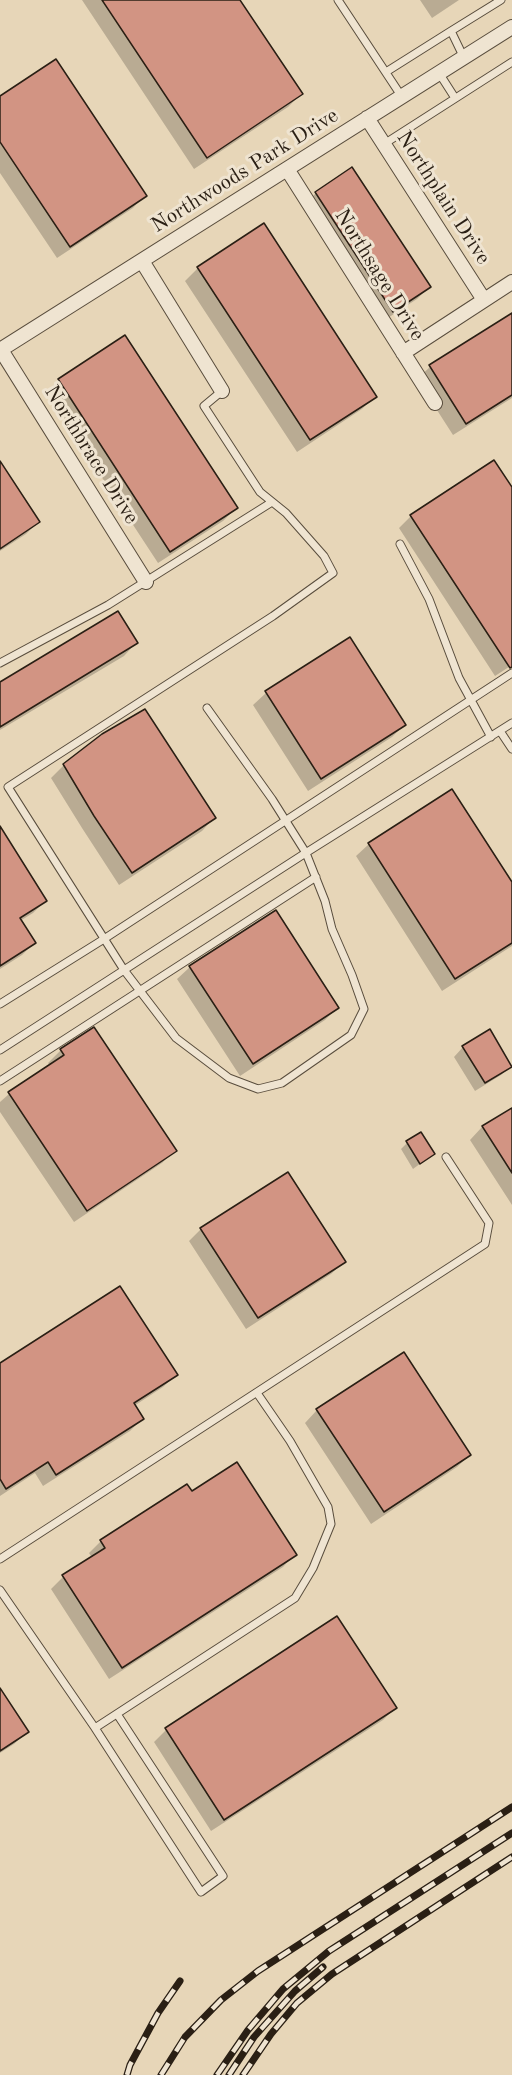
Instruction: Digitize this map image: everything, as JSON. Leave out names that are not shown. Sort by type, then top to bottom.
[{"type":"street","name":"Northwoods Park Drive","points":[[0,350],[512,27]]},
{"type":"street","name":"Northplain Drive","points":[[367,118],[484,300]]},
{"type":"street","name":"Northsage Drive","points":[[287,169],[435,403]]},
{"type":"street","points":[[142,261],[222,391]]},
{"type":"street","points":[[403,353],[512,282]]},
{"type":"street","name":"Northbrace Drive","points":[[0,350],[146,582]]},
{"type":"lane","points":[[338,0],[402,97]]},
{"type":"lane","points":[[386,72],[501,0]]},
{"type":"lane","points":[[451,32],[464,58]]},
{"type":"lane","points":[[384,144],[512,62]]},
{"type":"lane","points":[[439,73],[455,98]]},
{"type":"lane","points":[[207,708],[306,853],[326,901],[332,929],[352,975],[363,1009],[351,1035],[282,1083],[258,1089],[229,1078],[176,1038],[124,970],[8,787],[273,616],[333,573],[324,556],[286,513],[260,492],[204,406],[222,391]]},
{"type":"lane","points":[[0,663],[108,605],[272,502]]},
{"type":"lane","points":[[400,544],[429,599],[459,678],[491,737]]},
{"type":"lane","points":[[0,1004],[104,939],[512,673]]},
{"type":"lane","points":[[0,1050],[512,723]]},
{"type":"lane","points":[[500,731],[512,749]]},
{"type":"lane","points":[[0,1081],[316,877]]},
{"type":"lane","points":[[0,1559],[485,1244],[489,1223],[446,1157]]},
{"type":"lane","points":[[95,1728],[295,1598],[312,1568],[331,1524],[328,1507],[290,1441],[257,1393]]},
{"type":"lane","points":[[0,1590],[95,1728],[201,1892],[223,1876],[117,1714]]},
{"type":"building","points":[[102,0],[240,0],[303,94],[207,158]]},
{"type":"building","points":[[56,59],[147,196],[70,247],[0,142],[0,96]]},
{"type":"building","points":[[352,167],[431,287],[393,312],[315,192]]},
{"type":"building","points":[[264,223],[377,397],[310,440],[197,267]]},
{"type":"building","points":[[512,313],[512,395],[466,424],[429,365]]},
{"type":"building","points":[[125,335],[238,508],[170,552],[58,379]]},
{"type":"building","points":[[494,460],[512,487],[512,667],[510,668],[410,515]]},
{"type":"building","points":[[0,461],[40,522],[0,549]]},
{"type":"building","points":[[118,611],[138,643],[0,727],[0,682]]},
{"type":"building","points":[[350,637],[406,725],[321,779],[265,691]]},
{"type":"building","points":[[145,709],[216,818],[132,873],[63,764],[102,734]]},
{"type":"building","points":[[452,789],[512,882],[512,943],[455,979],[368,843]]},
{"type":"building","points":[[0,826],[47,901],[20,918],[36,943],[0,966]]},
{"type":"building","points":[[276,910],[339,1008],[253,1064],[189,966]]},
{"type":"building","points":[[94,1027],[177,1151],[87,1211],[8,1092],[64,1055],[60,1049]]},
{"type":"building","points":[[490,1029],[512,1067],[485,1083],[462,1046]]},
{"type":"building","points":[[512,1108],[512,1173],[482,1126]]},
{"type":"building","points":[[421,1132],[435,1154],[420,1164],[406,1141]]},
{"type":"building","points":[[288,1172],[346,1262],[258,1318],[200,1228]]},
{"type":"building","points":[[120,1286],[178,1375],[134,1403],[144,1419],[56,1475],[48,1462],[6,1489],[0,1479],[0,1363]]},
{"type":"building","points":[[404,1352],[471,1455],[384,1512],[316,1409]]},
{"type":"building","points":[[237,1462],[297,1555],[122,1668],[62,1575],[105,1548],[100,1540],[187,1484],[192,1491]]},
{"type":"building","points":[[337,1616],[397,1708],[224,1820],[165,1728]]},
{"type":"building","points":[[0,1688],[29,1732],[0,1751]]},
{"type":"railway","points":[[161,2075],[185,2037],[221,2000],[258,1971],[512,1807]]},
{"type":"railway","points":[[217,2075],[248,2030],[283,1989],[329,1951],[512,1833]]},
{"type":"railway","points":[[243,2075],[271,2034],[297,2003],[332,1974],[512,1857]]},
{"type":"railway","points":[[229,2075],[254,2037],[295,1991],[323,1967]]},
{"type":"railway","points":[[127,2075],[158,2013],[180,1981]]}]
